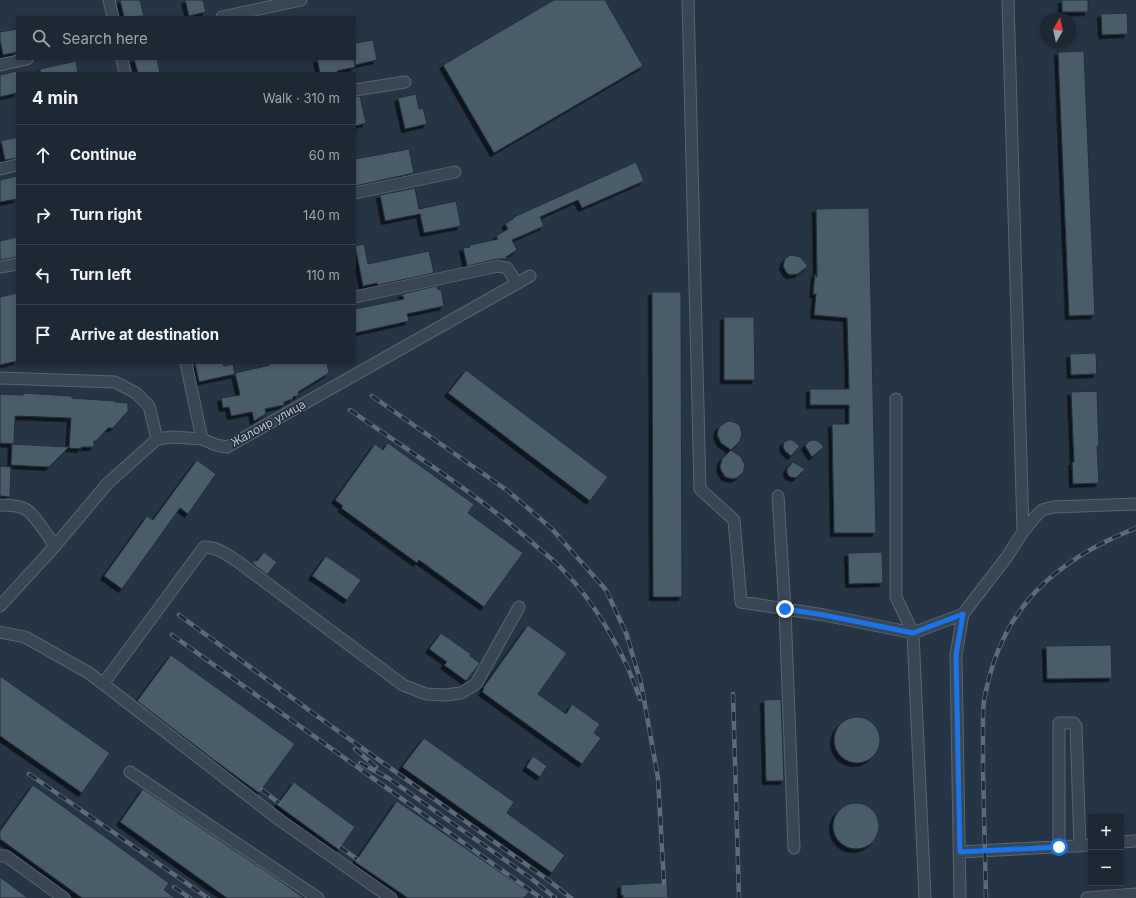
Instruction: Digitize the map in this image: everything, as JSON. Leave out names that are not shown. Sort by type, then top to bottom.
[{"type":"street","points":[[109,0],[113,16]]},
{"type":"street","points":[[227,16],[301,0]]},
{"type":"street","points":[[688,0],[700,489],[734,520],[741,602],[824,615],[913,633],[963,614]]},
{"type":"street","points":[[1008,0],[1023,532]]},
{"type":"street","points":[[0,65],[22,60]]},
{"type":"street","points":[[122,60],[125,72]]},
{"type":"street","points":[[356,90],[405,82]]},
{"type":"street","points":[[0,169],[16,165]]},
{"type":"street","points":[[356,192],[455,172]]},
{"type":"street","points":[[0,267],[16,264]]},
{"type":"street","points":[[356,297],[498,266],[507,268],[517,283]]},
{"type":"street","name":"Жалоир улица","points":[[157,439],[172,437],[202,439],[216,445],[227,446],[530,276]]},
{"type":"street","points":[[186,364],[202,439]]},
{"type":"street","points":[[0,378],[115,382],[136,393],[149,406],[157,439],[107,484],[56,546],[0,606]]},
{"type":"street","points":[[896,399],[896,597],[913,633],[925,898]]},
{"type":"street","points":[[778,496],[785,609],[794,848]]},
{"type":"street","points":[[960,898],[956,655],[963,614],[1006,558],[1023,532],[1042,510],[1054,507],[1136,504]]},
{"type":"street","points":[[0,505],[11,505],[26,509],[56,546]]},
{"type":"street","points":[[103,684],[204,547],[212,547],[237,561],[403,685],[426,694],[445,695],[461,693],[476,684],[519,607]]},
{"type":"street","points":[[0,632],[25,637],[89,673],[281,821],[391,898]]},
{"type":"street","points":[[960,852],[1059,847],[1085,845],[1076,726],[1074,722],[1059,723],[1059,847]]},
{"type":"street","points":[[130,772],[318,898]]},
{"type":"street","points":[[1124,842],[1136,841]]},
{"type":"street","points":[[0,856],[6,856],[64,898]]},
{"type":"street","points":[[1086,898],[1136,894]]},
{"type":"building","points":[[120,0],[140,0],[144,16],[124,16]]},
{"type":"building","points":[[185,0],[203,0],[206,12],[189,16]]},
{"type":"building","points":[[554,0],[605,0],[643,66],[494,153],[443,65]]},
{"type":"building","points":[[1062,0],[1088,0],[1088,12],[1062,12]]},
{"type":"building","points":[[1127,13],[1128,34],[1102,35],[1101,14]]},
{"type":"building","points":[[16,29],[16,52],[3,55],[0,32]]},
{"type":"building","points":[[373,40],[377,60],[355,65],[356,43]]},
{"type":"building","points":[[1084,51],[1095,315],[1069,316],[1058,52]]},
{"type":"building","points":[[134,60],[157,60],[160,72],[138,72]]},
{"type":"building","points":[[317,60],[354,60],[355,67],[337,72],[320,72]]},
{"type":"building","points":[[76,61],[78,72],[40,72],[40,69]]},
{"type":"building","points":[[17,71],[16,93],[0,97],[0,75]]},
{"type":"building","points":[[416,94],[419,109],[423,108],[427,124],[405,129],[398,98]]},
{"type":"building","points":[[360,96],[366,123],[356,126],[356,97]]},
{"type":"building","points":[[16,137],[16,158],[5,160],[1,141]]},
{"type":"building","points":[[409,149],[414,173],[356,186],[356,159]]},
{"type":"building","points":[[636,162],[644,181],[582,208],[578,200],[540,217],[544,226],[512,240],[517,250],[506,257],[507,259],[497,259],[467,266],[463,248],[498,239],[496,236],[508,229],[505,224],[514,217]]},
{"type":"building","points":[[16,176],[16,199],[0,202],[0,180]]},
{"type":"building","points":[[415,188],[419,209],[456,201],[461,226],[424,233],[420,214],[385,221],[380,195]]},
{"type":"building","points":[[869,208],[876,533],[834,533],[832,424],[849,424],[849,405],[810,405],[810,389],[849,389],[847,318],[814,315],[816,294],[813,294],[815,274],[817,277],[816,209]]},
{"type":"building","points":[[16,237],[16,257],[0,260],[0,241]]},
{"type":"building","points":[[364,244],[368,264],[429,251],[434,273],[378,285],[377,283],[363,286],[356,246]]},
{"type":"building","points":[[790,255],[800,257],[808,266],[798,274],[788,274],[783,266],[785,259]]},
{"type":"building","points":[[437,286],[438,290],[441,289],[444,306],[407,314],[409,321],[356,333],[356,309],[404,299],[402,294]]},
{"type":"building","points":[[652,292],[681,292],[682,597],[653,597]]},
{"type":"building","points":[[16,293],[16,361],[0,365],[0,297]]},
{"type":"building","points":[[724,317],[754,317],[755,380],[724,380]]},
{"type":"building","points":[[1096,353],[1097,374],[1071,375],[1070,354]]},
{"type":"building","points":[[195,364],[223,364],[224,366],[233,364],[235,374],[199,382]]},
{"type":"building","points":[[327,364],[329,373],[298,392],[299,395],[284,402],[284,405],[265,409],[266,414],[254,421],[252,412],[231,416],[229,407],[223,408],[221,398],[240,395],[235,373],[270,365]]},
{"type":"building","points":[[466,370],[608,477],[590,501],[448,393]]},
{"type":"building","points":[[1097,391],[1099,483],[1073,484],[1072,462],[1074,462],[1071,392]]},
{"type":"building","points":[[23,393],[72,396],[72,398],[128,403],[128,411],[113,428],[108,428],[96,441],[94,441],[94,447],[81,447],[81,449],[69,448],[71,418],[15,416],[14,444],[0,443],[0,394],[23,395]]},
{"type":"building","points":[[730,421],[737,423],[740,426],[742,434],[740,441],[731,450],[721,443],[717,435],[719,427]]},
{"type":"building","points":[[792,440],[800,446],[791,456],[783,447],[784,442]]},
{"type":"building","points":[[809,441],[818,441],[824,447],[812,457],[805,446]]},
{"type":"building","points":[[388,443],[474,504],[468,513],[523,553],[484,607],[419,560],[417,563],[341,508],[343,506],[335,500],[375,444],[383,450]]},
{"type":"building","points":[[12,444],[69,447],[49,467],[11,465]]},
{"type":"building","points":[[731,450],[741,457],[745,465],[743,473],[737,478],[733,479],[725,477],[720,466],[722,459]]},
{"type":"building","points":[[197,460],[216,474],[188,514],[180,508],[122,589],[104,576],[147,516],[153,520]]},
{"type":"building","points":[[793,462],[805,469],[796,478],[790,477],[787,473],[787,469]]},
{"type":"building","points":[[0,466],[11,467],[10,497],[0,496]]},
{"type":"building","points":[[264,552],[277,562],[267,575],[252,563],[255,560],[257,561]]},
{"type":"building","points":[[882,552],[883,583],[849,584],[848,553]]},
{"type":"building","points":[[326,556],[361,580],[347,600],[312,576]]},
{"type":"building","points":[[528,625],[567,653],[538,694],[566,714],[572,704],[600,724],[594,733],[601,738],[582,764],[482,692],[484,689],[483,688]]},
{"type":"building","points":[[441,633],[471,654],[470,656],[480,663],[466,681],[444,665],[447,662],[429,649]]},
{"type":"building","points":[[1111,645],[1112,678],[1047,679],[1046,646]]},
{"type":"building","points":[[171,655],[295,744],[259,793],[137,701]]},
{"type":"building","points":[[0,676],[110,753],[82,793],[0,736]]},
{"type":"building","points":[[781,699],[784,781],[766,781],[764,700]]},
{"type":"building","points":[[853,717],[861,717],[870,721],[876,727],[880,740],[876,753],[870,759],[861,763],[853,763],[844,759],[838,753],[834,744],[834,736],[838,727],[844,721]]},
{"type":"building","points":[[424,738],[514,802],[507,813],[565,855],[552,873],[402,767]]},
{"type":"building","points":[[533,756],[547,766],[540,777],[526,767]]},
{"type":"building","points":[[294,782],[355,827],[339,850],[277,805]]},
{"type":"building","points":[[33,785],[169,883],[164,890],[175,898],[82,898],[0,839],[0,831]]},
{"type":"building","points":[[143,789],[304,898],[227,898],[120,822]]},
{"type":"building","points":[[397,801],[529,892],[524,898],[408,898],[355,862]]},
{"type":"building","points":[[852,803],[860,803],[869,807],[875,813],[879,826],[875,839],[869,845],[860,849],[852,849],[843,845],[837,839],[833,830],[833,822],[837,813],[843,807]]},
{"type":"building","points":[[0,877],[28,898],[0,898]]},
{"type":"building","points":[[667,883],[668,898],[623,898],[623,895],[621,895],[621,885]]},
{"type":"railway","points":[[372,396],[508,491],[552,529],[606,590],[626,633],[641,683],[658,778],[664,883]]},
{"type":"railway","points":[[350,410],[492,509],[560,567],[587,598],[608,630],[627,665],[640,699]]},
{"type":"railway","points":[[986,898],[983,709],[992,669],[1003,640],[1017,615],[1035,592],[1056,573],[1079,556],[1106,541],[1136,528]]},
{"type":"railway","points":[[179,615],[571,898]]},
{"type":"railway","points":[[172,635],[541,898]]},
{"type":"railway","points":[[733,694],[739,898]]},
{"type":"railway","points":[[355,749],[376,767]]},
{"type":"railway","points":[[360,763],[388,778],[532,879],[555,898]]},
{"type":"railway","points":[[29,774],[208,898]]},
{"type":"railway","points":[[262,790],[279,803]]},
{"type":"railway","points":[[340,847],[357,859]]},
{"type":"railway","points":[[174,887],[190,898]]},
{"type":"route","points":[[785,609],[824,615],[913,633],[963,614],[956,655],[960,852],[1059,847]]}]
